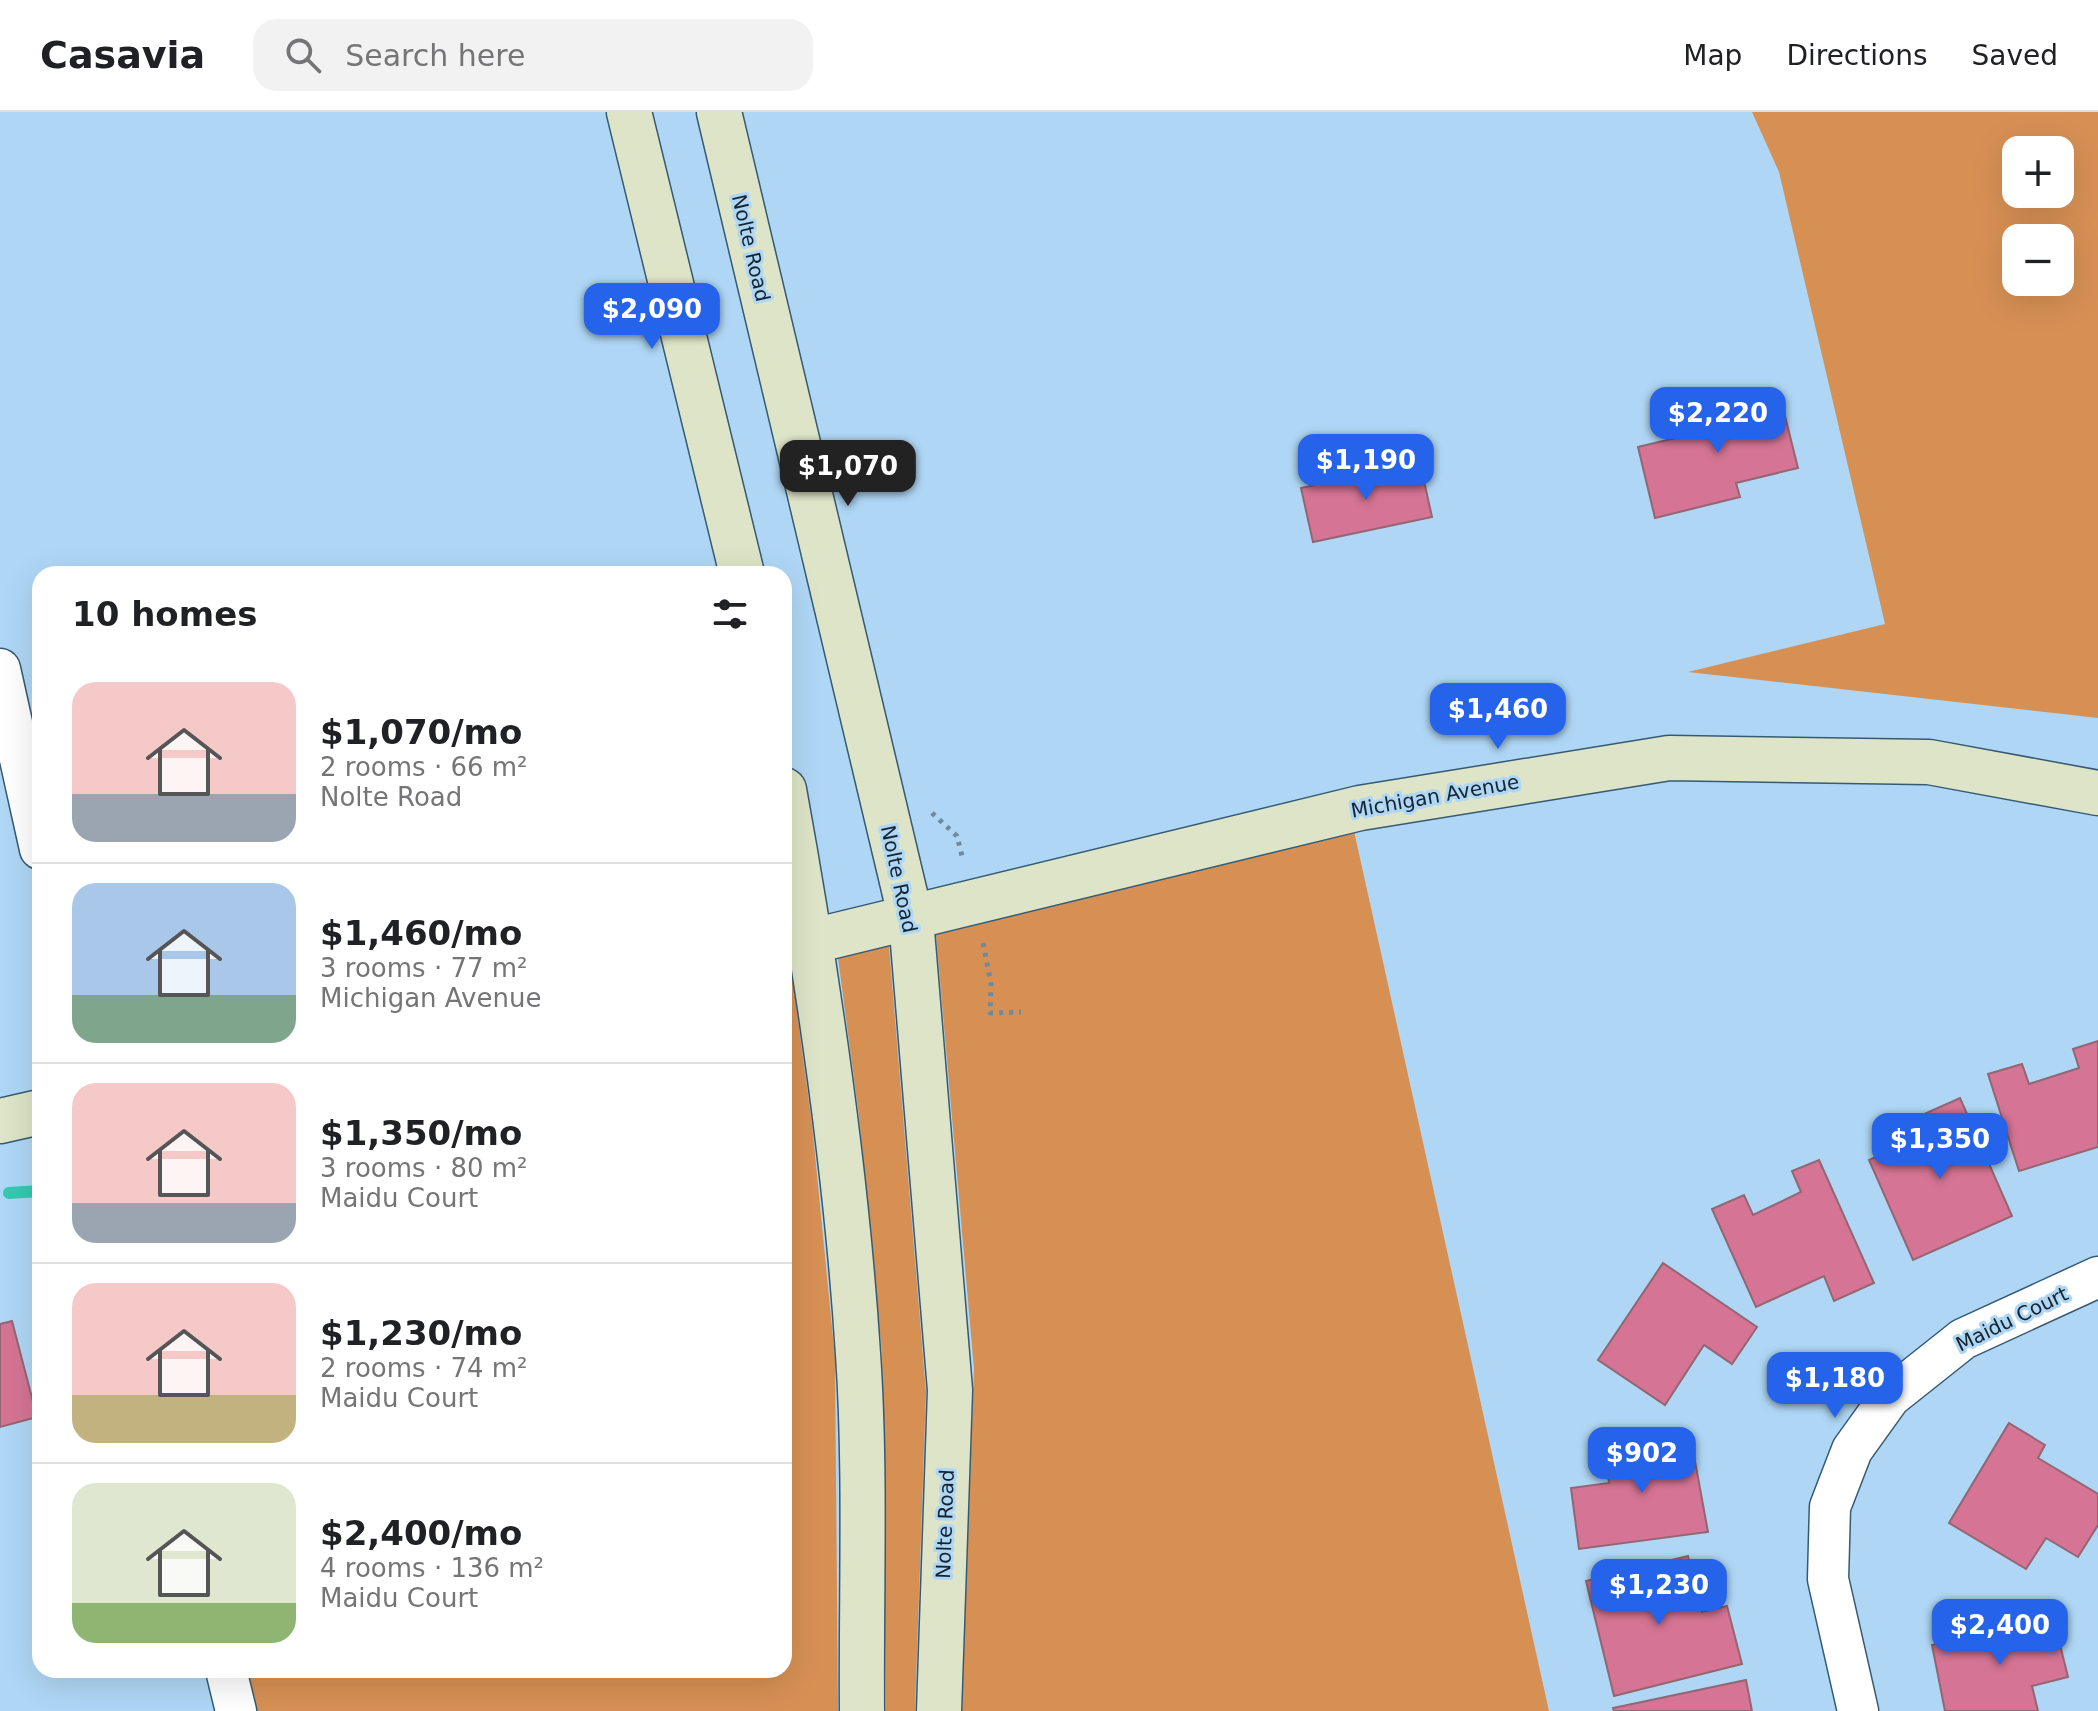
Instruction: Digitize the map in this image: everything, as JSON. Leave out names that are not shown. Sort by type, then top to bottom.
[{"type":"street","points":[[629,112],[740,566]]},
{"type":"street","name":"Nolte Road","points":[[719,112],[911,919],[950,1390],[939,1711]]},
{"type":"street","points":[[0,669],[32,813]]},
{"type":"street","name":"Michigan Avenue","points":[[798,945],[1360,808],[1669,758],[1929,762],[2098,793]]},
{"type":"street","points":[[792,879],[798,945],[836,1120],[858,1356],[862,1711]]},
{"type":"street","points":[[0,1121],[32,1114]]},
{"type":"street","name":"Maidu Court","points":[[1858,1711],[1828,1579],[1830,1507],[1852,1450],[1890,1397],[1963,1339],[2098,1277]]},
{"type":"street","points":[[228,1678],[236,1711]]},
{"type":"shaded area","points":[[1752,112],[2098,112],[2098,718],[1688,672],[1885,624],[1779,172]]},
{"type":"shaded area","points":[[1354,831],[1549,1711],[962,1711],[974,1369],[936,935]]},
{"type":"shaded area","points":[[889,946],[926,1392],[915,1711],[886,1711],[882,1353],[859,1117],[838,958]]},
{"type":"shaded area","points":[[792,975],[812,1124],[835,1358],[838,1711],[250,1711],[243,1678],[792,1678]]},
{"type":"building","points":[[1779,392],[1798,468],[1736,483],[1740,497],[1655,518],[1638,447],[1688,435],[1683,416]]},
{"type":"building","points":[[1420,463],[1432,517],[1313,542],[1301,488]]},
{"type":"building","points":[[2098,1041],[2098,1147],[2019,1171],[1988,1074],[2022,1064],[2029,1084],[2079,1068],[2073,1049]]},
{"type":"building","points":[[1960,1098],[2012,1216],[1913,1260],[1869,1160],[1904,1144],[1895,1127]]},
{"type":"building","points":[[1819,1160],[1874,1283],[1834,1301],[1824,1276],[1756,1307],[1712,1209],[1744,1195],[1753,1215],[1801,1192],[1792,1171]]},
{"type":"building","points":[[1663,1263],[1757,1327],[1732,1364],[1704,1345],[1665,1405],[1598,1360]]},
{"type":"building","points":[[12,1321],[32,1398],[32,1418],[0,1427],[0,1324]]},
{"type":"building","points":[[2009,1423],[2045,1445],[2038,1458],[2098,1494],[2098,1525],[2078,1557],[2046,1538],[2026,1569],[1949,1523]]},
{"type":"building","points":[[1690,1434],[1708,1532],[1579,1549],[1571,1488],[1609,1483],[1604,1444]]},
{"type":"building","points":[[1688,1556],[1702,1612],[1727,1606],[1742,1664],[1614,1696],[1586,1581]]},
{"type":"building","points":[[2053,1616],[2068,1677],[2032,1686],[2038,1711],[1945,1711],[1932,1645]]},
{"type":"building","points":[[1746,1680],[1752,1711],[1614,1711],[1613,1708]]},
{"type":"waterway","points":[[9,1193],[32,1192]]}]
